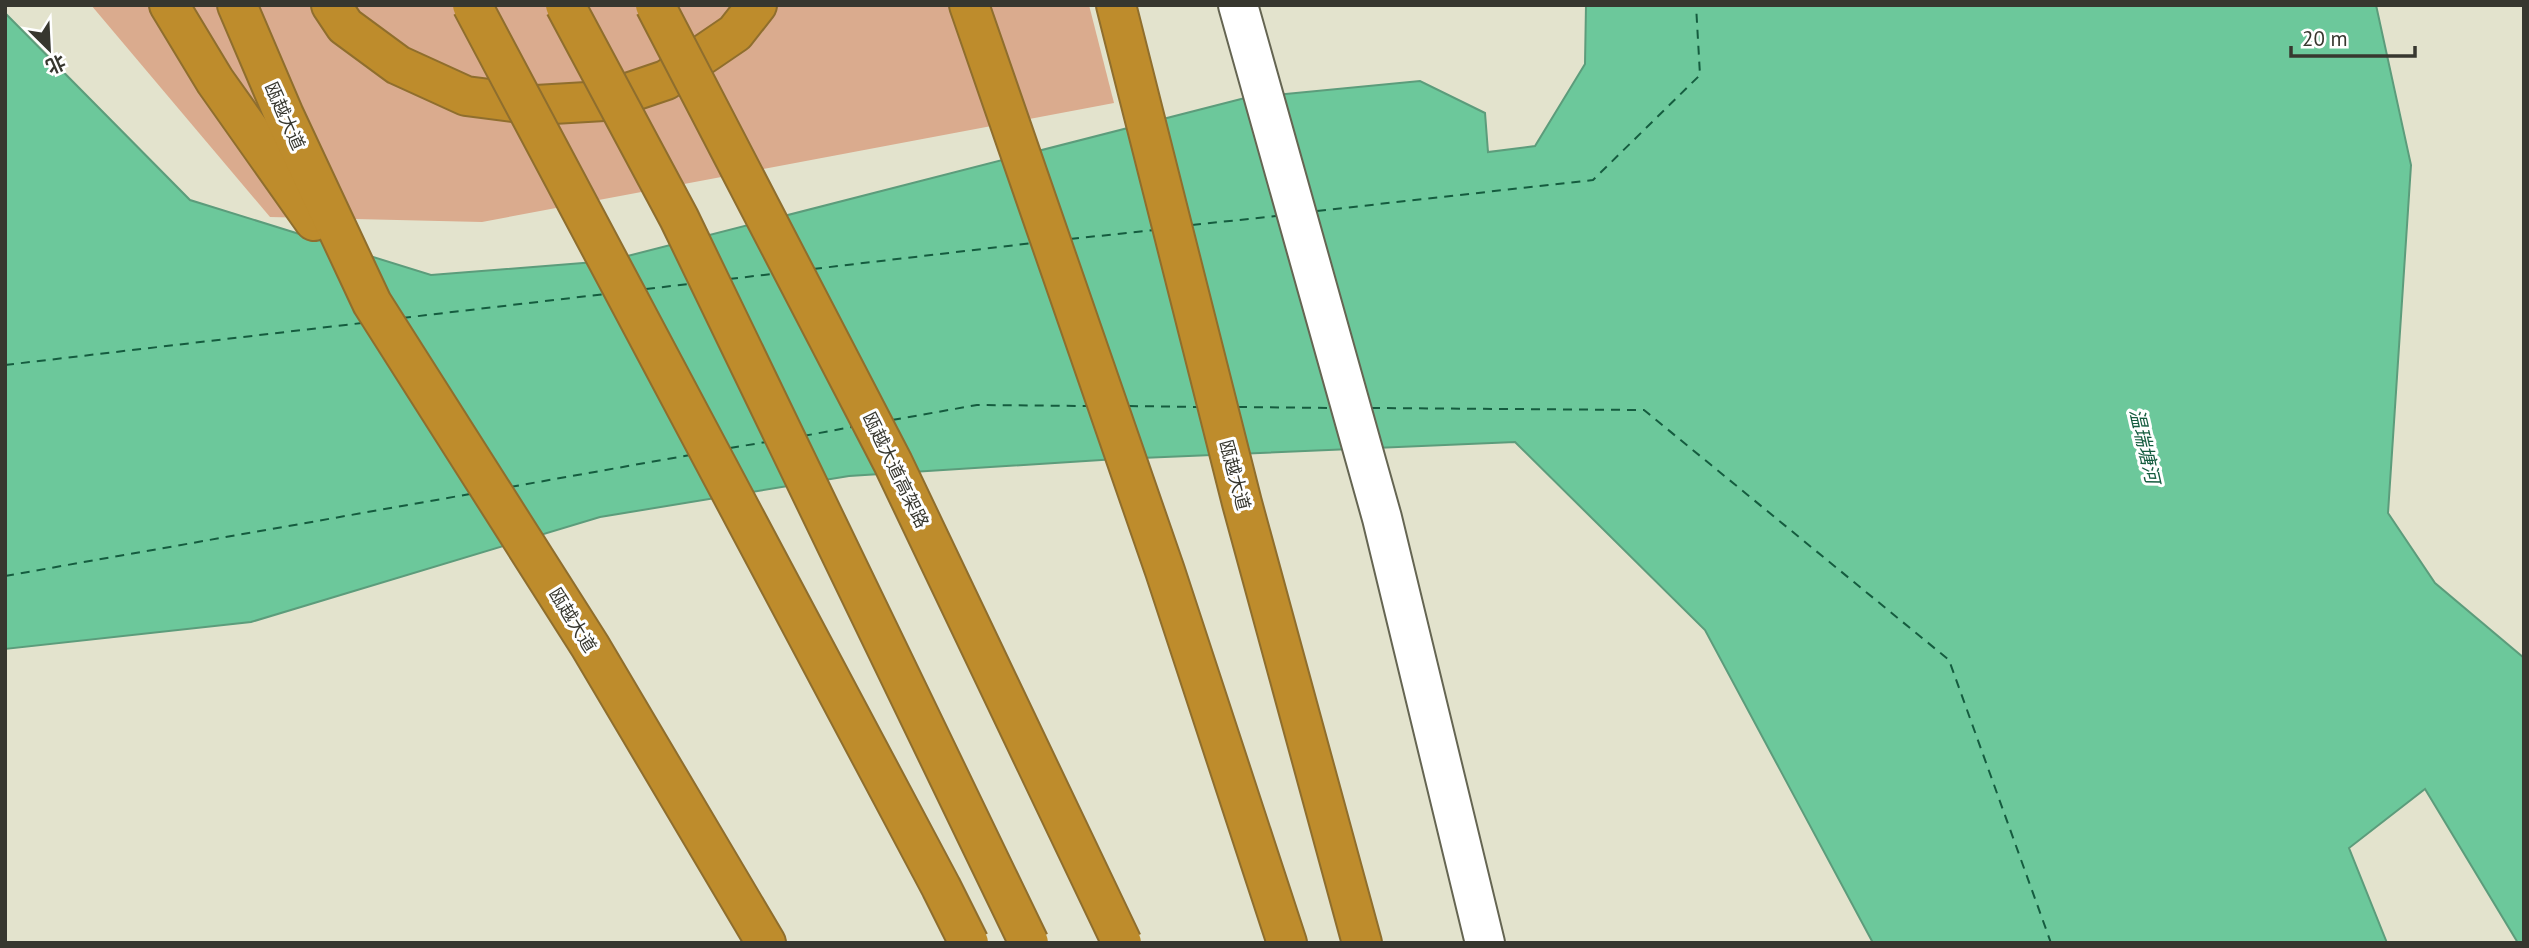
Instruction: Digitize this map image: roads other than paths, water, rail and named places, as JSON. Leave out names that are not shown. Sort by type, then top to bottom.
[{"type":"highway","name":"瓯越大道","points":[[169,5],[215,81],[372,303],[590,646],[766,943]]},
{"type":"highway","name":"瓯越大道","points":[[237,5],[284,114],[372,303]]},
{"type":"highway","points":[[331,5],[345,26],[398,65],[466,96],[536,106],[604,101],[666,80],[736,33],[757,5]]},
{"type":"highway","points":[[472,5],[969,943]]},
{"type":"highway","points":[[565,5],[679,218],[1029,943]]},
{"type":"highway","name":"瓯越大道高架路","points":[[655,5],[893,463],[1122,943]]},
{"type":"highway","name":"瓯越大道","points":[[1116,5],[1242,503],[1362,943]]},
{"type":"highway","points":[[974,19],[1165,571],[1287,943]]},
{"type":"street","points":[[1243,20],[1382,518],[1485,943]]},
{"type":"water","name":"温瑞塘河","points":[[1586,5],[2376,5],[2411,165],[2388,513],[2435,583],[2524,658],[2524,943],[2518,943],[2425,789],[2349,848],[2387,943],[1873,943],[1705,630],[1515,442],[1117,459],[849,476],[600,517],[251,622],[5,649],[5,13],[190,200],[431,275],[608,261],[1245,98],[1420,81],[1485,113],[1488,152],[1535,146],[1585,64]]}]
